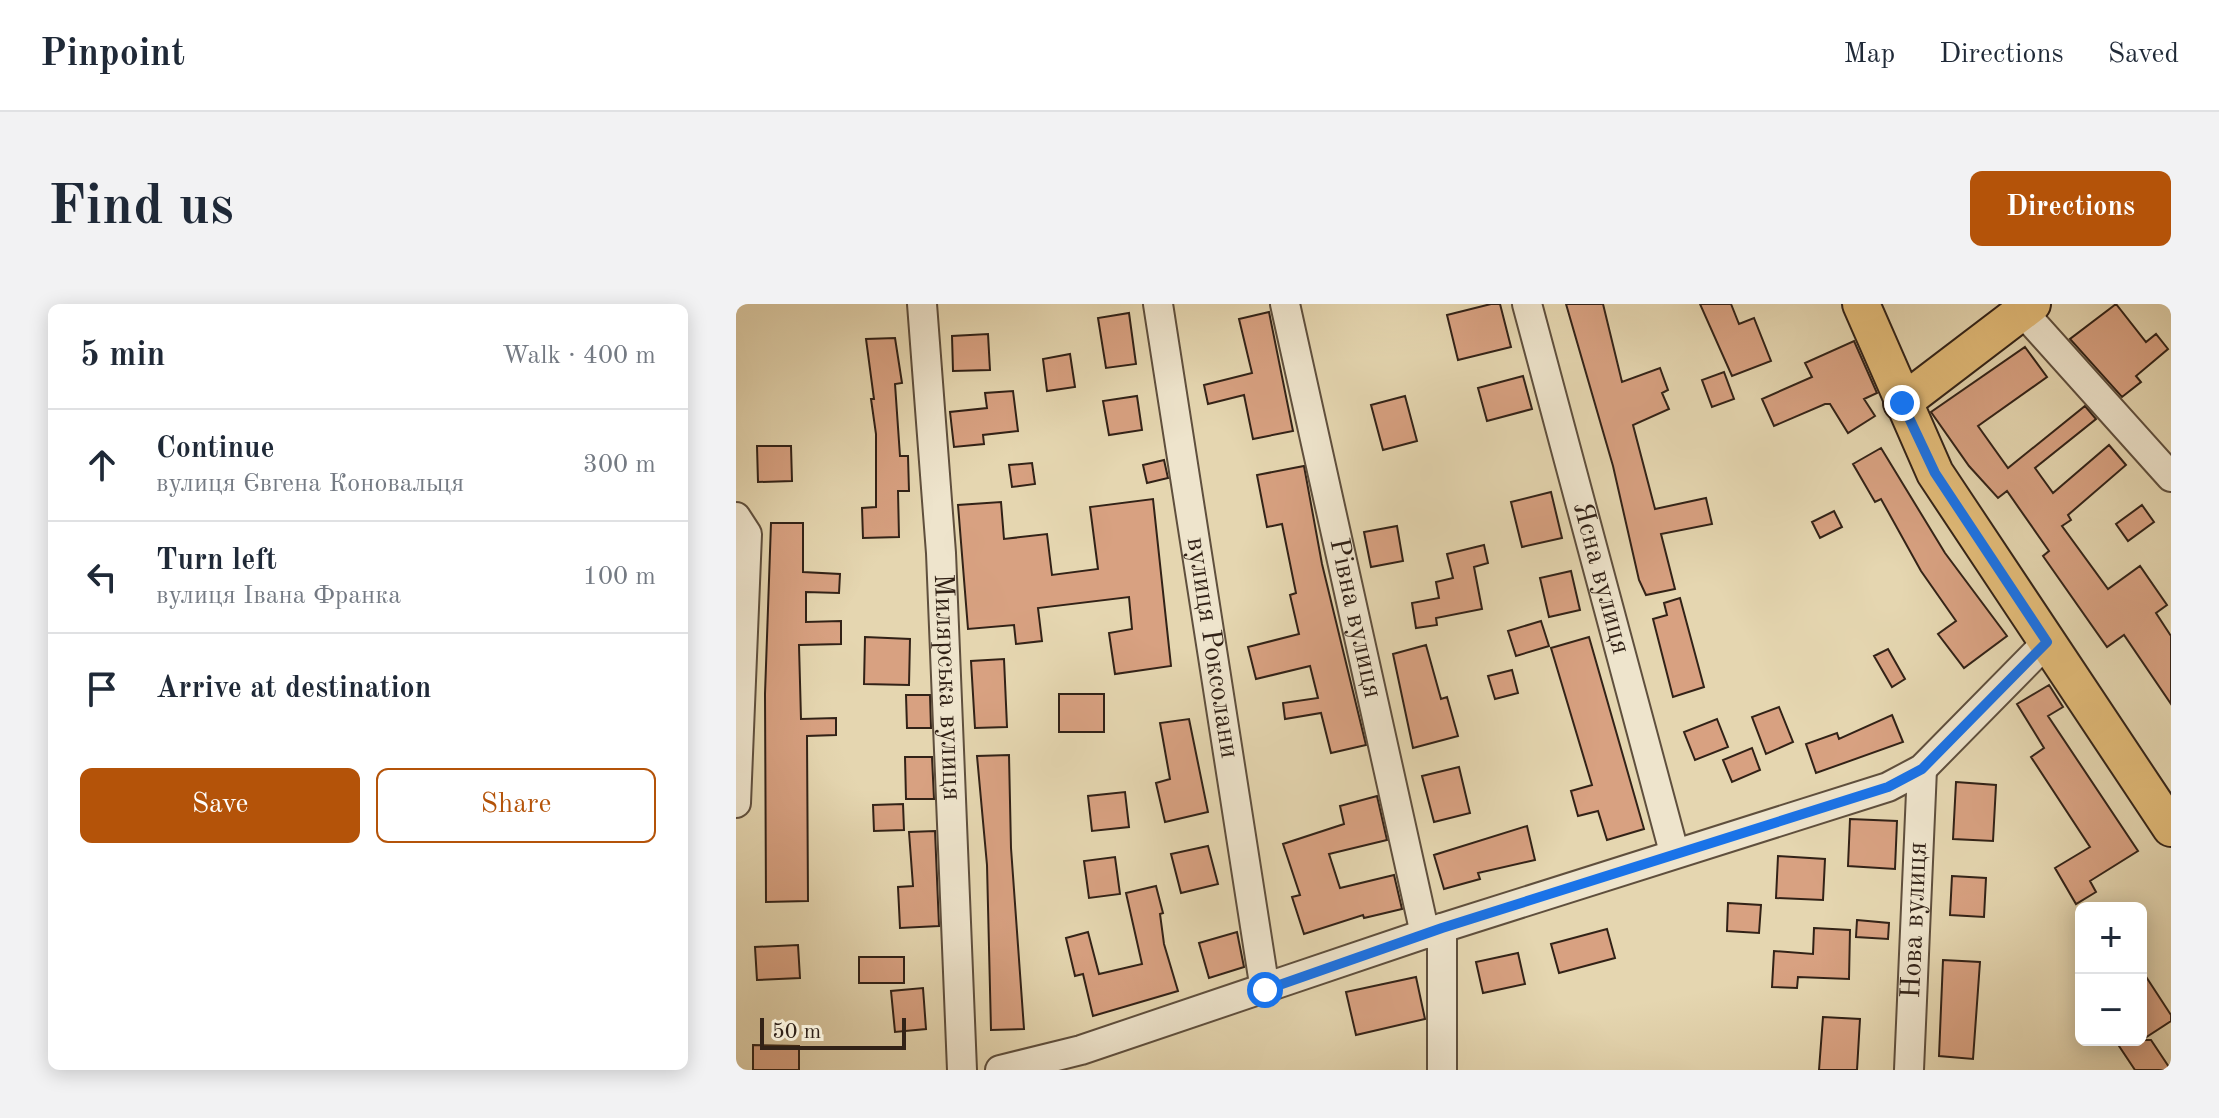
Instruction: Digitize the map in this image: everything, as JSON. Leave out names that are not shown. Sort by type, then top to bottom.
[{"type":"main road","points":[[1861,304],[1935,473],[2171,828]]},
{"type":"main road","points":[[1902,403],[2027,308]]},
{"type":"street","name":"Милярська вулиця","points":[[922,304],[941,553],[962,1070]]},
{"type":"street","name":"вулиця Роксолани","points":[[1158,304],[1265,990]]},
{"type":"street","name":"Рівна вулиця","points":[[1285,304],[1433,931],[1442,1070]]},
{"type":"street","name":"Ясна вулиця","points":[[1527,304],[1674,852]]},
{"type":"street","points":[[2027,308],[2171,477]]},
{"type":"street","points":[[736,517],[747,534],[736,803]]},
{"type":"street","points":[[1000,1070],[1082,1060],[1265,990],[1433,931],[1674,852],[1888,787],[1922,769],[2047,642]]},
{"type":"street","name":"Нова вулиця","points":[[1909,1070],[1922,769]]},
{"type":"building","points":[[1500,304],[1511,347],[1458,360],[1447,315]]},
{"type":"building","points":[[1566,304],[1603,304],[1622,382],[1660,368],[1668,390],[1662,393],[1669,409],[1633,425],[1655,509],[1706,498],[1712,524],[1661,534],[1675,589],[1646,595],[1639,580],[1613,466]]},
{"type":"building","points":[[1700,304],[1731,304],[1739,324],[1754,318],[1771,361],[1732,376]]},
{"type":"building","points":[[2116,304],[2146,342],[2156,334],[2168,349],[2136,376],[2141,382],[2122,397],[2070,339]]},
{"type":"building","points":[[1269,312],[1293,431],[1253,439],[1244,395],[1208,404],[1204,385],[1252,373],[1239,319]]},
{"type":"building","points":[[1129,313],[1136,364],[1106,368],[1098,318]]},
{"type":"building","points":[[988,334],[990,370],[953,371],[952,336]]},
{"type":"building","points":[[895,338],[902,383],[895,384],[900,456],[908,456],[909,491],[898,491],[899,537],[863,538],[862,508],[876,507],[876,434],[871,399],[874,399],[866,339]]},
{"type":"building","points":[[1854,341],[1877,393],[1864,399],[1875,416],[1848,433],[1830,404],[1825,404],[1774,426],[1762,399],[1812,377],[1805,363]]},
{"type":"building","points":[[2025,347],[2047,377],[1978,426],[2008,468],[2085,406],[2096,419],[2035,468],[2053,493],[2109,445],[2126,465],[2068,515],[2071,520],[2062,526],[2108,589],[2140,566],[2167,605],[2156,613],[2171,636],[2171,704],[2124,635],[2107,647],[2043,556],[2049,551],[2007,491],[1998,498],[1969,466],[1931,412]]},
{"type":"building","points":[[1070,354],[1075,387],[1047,391],[1043,359]]},
{"type":"building","points":[[1724,372],[1734,399],[1712,407],[1702,380]]},
{"type":"building","points":[[1523,376],[1532,409],[1487,421],[1478,388]]},
{"type":"building","points":[[1013,391],[1018,431],[983,435],[984,444],[954,447],[950,412],[987,408],[985,393]]},
{"type":"building","points":[[1137,396],[1142,430],[1109,435],[1103,401]]},
{"type":"building","points":[[1405,396],[1417,441],[1383,450],[1371,405]]},
{"type":"building","points":[[757,446],[791,446],[792,481],[758,482]]},
{"type":"building","points":[[1881,448],[1945,553],[2007,636],[1964,668],[1938,634],[1956,621],[1921,571],[1881,499],[1875,502],[1853,464]]},
{"type":"building","points":[[1164,460],[1168,478],[1147,483],[1143,465]]},
{"type":"building","points":[[1032,463],[1035,484],[1012,487],[1009,465]]},
{"type":"building","points":[[1304,466],[1322,564],[1366,745],[1331,753],[1321,713],[1285,719],[1283,703],[1318,698],[1310,666],[1256,679],[1248,647],[1299,634],[1290,595],[1296,593],[1282,524],[1267,527],[1257,475]]},
{"type":"building","points":[[1551,492],[1562,538],[1522,547],[1511,502]]},
{"type":"building","points":[[1153,499],[1171,666],[1115,674],[1109,633],[1132,629],[1129,597],[1038,608],[1042,641],[1016,644],[1014,625],[968,629],[958,505],[1001,502],[1004,539],[1047,534],[1052,575],[1098,569],[1090,507]]},
{"type":"building","points":[[2142,505],[2154,522],[2128,541],[2116,524]]},
{"type":"building","points":[[1834,511],[1842,527],[1820,538],[1812,522]]},
{"type":"building","points":[[771,523],[803,523],[803,572],[840,574],[839,593],[806,592],[806,622],[841,621],[841,644],[799,645],[801,719],[836,718],[836,735],[807,736],[808,901],[766,902],[765,694]]},
{"type":"building","points":[[1397,526],[1403,561],[1371,567],[1364,532]]},
{"type":"building","points":[[1484,545],[1488,563],[1474,567],[1482,609],[1436,618],[1437,625],[1416,628],[1412,603],[1439,598],[1436,582],[1453,578],[1447,554]]},
{"type":"building","points":[[1571,571],[1580,610],[1549,617],[1540,578]]},
{"type":"building","points":[[1680,598],[1704,687],[1673,697],[1653,619],[1667,615],[1664,603]]},
{"type":"building","points":[[1541,621],[1549,646],[1516,656],[1508,631]]},
{"type":"building","points":[[865,637],[910,639],[909,685],[864,684]]},
{"type":"building","points":[[1589,637],[1644,829],[1607,840],[1598,811],[1578,816],[1571,791],[1592,785],[1551,648]]},
{"type":"building","points":[[1426,645],[1441,699],[1447,697],[1458,736],[1413,748],[1393,654]]},
{"type":"building","points":[[1888,649],[1905,679],[1892,687],[1874,656]]},
{"type":"building","points":[[1004,659],[1007,727],[975,728],[971,661]]},
{"type":"building","points":[[1512,670],[1518,693],[1495,699],[1488,676]]},
{"type":"building","points":[[2049,685],[2063,707],[2048,716],[2138,851],[2090,881],[2096,892],[2079,902],[2075,902],[2055,868],[2090,847],[2031,757],[2044,748],[2017,704]]},
{"type":"building","points":[[1059,694],[1104,694],[1104,732],[1059,732]]},
{"type":"building","points":[[906,695],[930,695],[931,728],[907,728]]},
{"type":"building","points":[[1779,707],[1793,742],[1766,754],[1752,717]]},
{"type":"building","points":[[1892,715],[1903,742],[1816,773],[1806,744],[1837,733],[1839,739]]},
{"type":"building","points":[[1189,719],[1208,812],[1165,822],[1156,783],[1170,779],[1160,723]]},
{"type":"building","points":[[1717,719],[1728,747],[1695,760],[1684,732]]},
{"type":"building","points":[[1752,748],[1760,770],[1732,782],[1723,760]]},
{"type":"building","points":[[1009,755],[1011,848],[1024,1029],[991,1030],[987,865],[977,756]]},
{"type":"building","points":[[905,757],[932,757],[934,799],[906,799]]},
{"type":"building","points":[[1459,767],[1470,813],[1434,822],[1422,776]]},
{"type":"building","points":[[1956,782],[1996,785],[1993,841],[1953,839]]},
{"type":"building","points":[[1125,792],[1129,827],[1092,831],[1088,796]]},
{"type":"building","points":[[1377,796],[1387,840],[1329,854],[1340,888],[1394,875],[1402,909],[1364,918],[1363,915],[1304,934],[1292,897],[1300,895],[1283,844],[1344,824],[1340,806]]},
{"type":"building","points":[[903,804],[904,830],[874,831],[873,805]]},
{"type":"building","points":[[1850,819],[1897,821],[1895,869],[1848,866]]},
{"type":"building","points":[[1527,826],[1535,860],[1478,873],[1480,879],[1444,889],[1434,855]]},
{"type":"building","points":[[935,831],[939,926],[900,928],[898,887],[913,886],[909,832]]},
{"type":"building","points":[[1208,846],[1218,884],[1181,893],[1171,854]]},
{"type":"building","points":[[1778,856],[1825,859],[1823,900],[1776,898]]},
{"type":"building","points":[[1115,857],[1120,894],[1089,898],[1084,861]]},
{"type":"building","points":[[1952,876],[1986,878],[1984,917],[1950,915]]},
{"type":"building","points":[[1156,886],[1163,913],[1160,914],[1164,944],[1178,991],[1093,1016],[1083,974],[1075,976],[1066,938],[1088,932],[1099,974],[1142,964],[1126,893]]},
{"type":"building","points":[[1728,903],[1761,905],[1759,933],[1727,931]]},
{"type":"building","points":[[1857,920],[1889,923],[1888,939],[1856,937]]},
{"type":"building","points":[[1814,928],[1850,930],[1849,979],[1798,977],[1797,988],[1772,987],[1774,951],[1813,954]]},
{"type":"building","points":[[1607,929],[1615,958],[1559,973],[1551,944]]},
{"type":"building","points":[[1237,932],[1244,967],[1209,978],[1199,943]]},
{"type":"building","points":[[798,945],[800,978],[757,980],[755,947]]},
{"type":"building","points":[[1518,953],[1525,984],[1483,993],[1476,962]]},
{"type":"building","points":[[859,957],[904,957],[904,983],[859,983]]},
{"type":"building","points":[[1943,960],[1980,962],[1973,1059],[1939,1056]]},
{"type":"building","points":[[1416,977],[1425,1019],[1356,1035],[1346,992]]},
{"type":"building","points":[[2147,978],[2171,1015],[2171,1021],[2147,1037]]},
{"type":"building","points":[[923,988],[926,1029],[895,1032],[891,991]]},
{"type":"building","points":[[1823,1017],[1860,1019],[1857,1070],[1819,1070]]},
{"type":"building","points":[[2147,1040],[2151,1040],[2171,1070],[2135,1070],[2119,1046],[2147,1046]]},
{"type":"building","points":[[753,1045],[799,1046],[799,1070],[753,1070]]},
{"type":"route","points":[[1265,990],[1674,852],[1888,787],[1922,769],[2047,642],[1935,473],[1902,403]]}]
